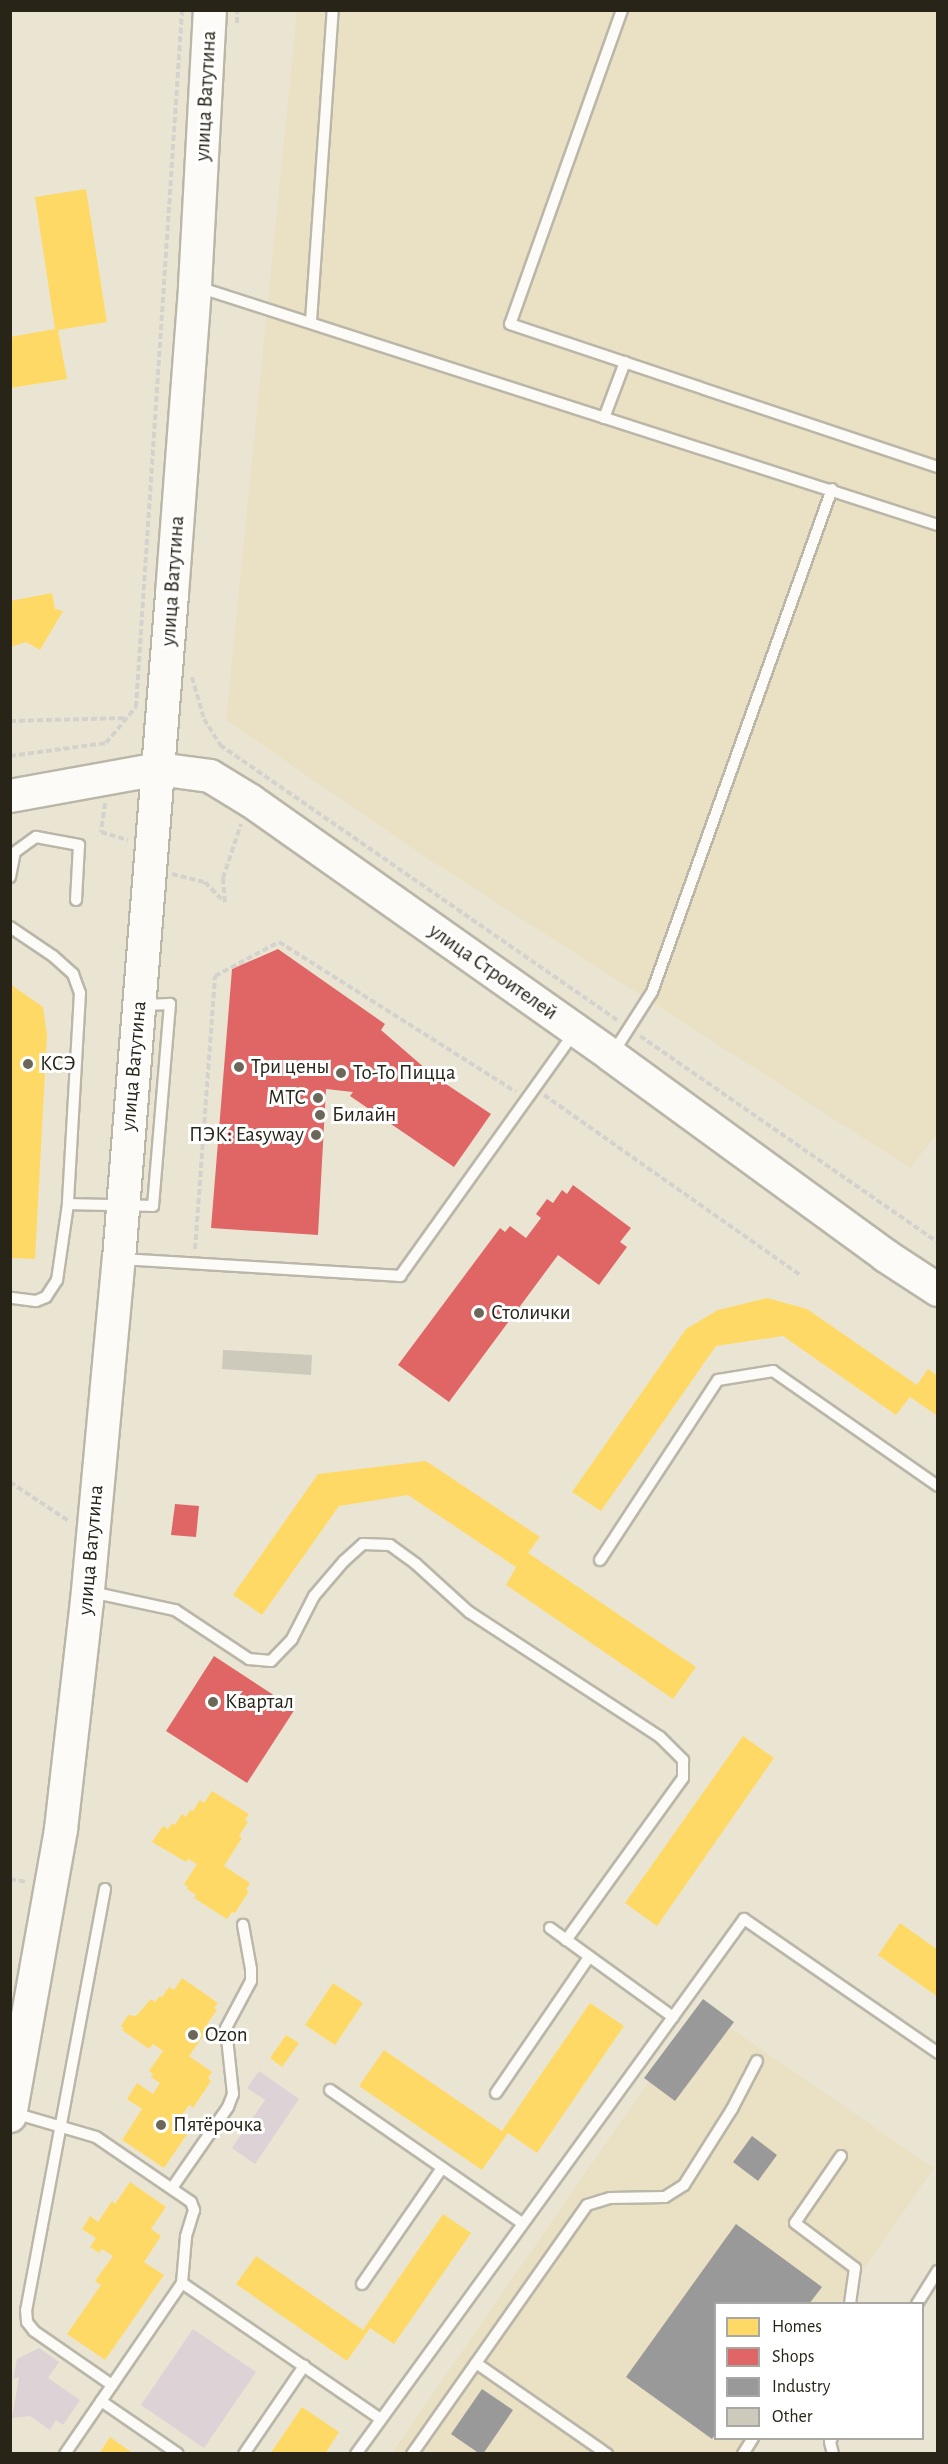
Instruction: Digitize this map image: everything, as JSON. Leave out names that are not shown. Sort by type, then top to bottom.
[{"type":"main road","name":"улица Ватутина","points":[[11,2114],[61,1829],[88,1592],[140,1005],[195,286],[210,10]]},
{"type":"main road","name":"улица Строителей","points":[[10,796],[158,769],[210,776],[251,801],[612,1056],[886,1256],[938,1290]]},
{"type":"lane","points":[[311,321],[333,10]]},
{"type":"lane","points":[[622,10],[510,324],[938,467]]},
{"type":"lane","points":[[195,286],[311,321],[938,525]]},
{"type":"lane","points":[[604,418],[625,362]]},
{"type":"lane","points":[[612,1056],[652,992],[832,489]]},
{"type":"lane","points":[[10,877],[15,852],[36,837],[79,845],[76,900]]},
{"type":"lane","points":[[10,927],[53,956],[73,974],[80,993],[68,1204],[57,1280],[46,1297],[36,1301],[10,1298]]},
{"type":"lane","points":[[119,1259],[400,1276],[576,1031]]},
{"type":"lane","points":[[68,1204],[122,1206]]},
{"type":"lane","points":[[600,1560],[718,1380],[773,1371],[938,1486]]},
{"type":"lane","points":[[88,1592],[175,1610],[249,1659],[271,1661],[292,1639],[314,1596],[344,1561],[363,1544],[390,1545],[416,1564],[469,1612],[660,1737],[683,1760],[682,1778],[566,1940]]},
{"type":"lane","points":[[105,1890],[26,2310],[27,2322],[34,2331],[112,2385]]},
{"type":"lane","points":[[356,2454],[379,2418],[744,1919],[938,2053]]},
{"type":"lane","points":[[171,2188],[228,2107],[233,2094],[226,2028],[251,1981],[243,1925]]},
{"type":"lane","points":[[550,1928],[673,2017]]},
{"type":"lane","points":[[496,2093],[589,1957]]},
{"type":"lane","points":[[412,2454],[587,2205],[610,2198],[665,2197],[684,2185],[732,2109],[757,2061]]},
{"type":"lane","points":[[330,2090],[522,2223]]},
{"type":"lane","points":[[11,2114],[96,2137],[191,2202],[194,2210],[186,2237],[182,2283],[65,2454]]},
{"type":"lane","points":[[841,2156],[795,2223],[855,2268],[850,2302]]},
{"type":"lane","points":[[362,2284],[442,2168]]},
{"type":"lane","points":[[918,2302],[938,2271]]},
{"type":"lane","points":[[182,2283],[379,2418]]},
{"type":"lane","points":[[476,2363],[607,2454]]},
{"type":"lane","points":[[244,2454],[304,2366]]},
{"type":"lane","points":[[101,2401],[178,2454]]},
{"type":"lane","points":[[743,2454],[752,2440]]},
{"type":"path","points":[[129,850],[127,839],[101,832],[106,743],[136,707],[182,10]]},
{"type":"path","points":[[236,34],[237,10]]},
{"type":"path","points":[[192,674],[193,686],[204,719],[220,745],[938,1242]]},
{"type":"path","points":[[10,721],[127,718]]},
{"type":"path","points":[[10,756],[106,743]]},
{"type":"path","points":[[169,873],[205,882],[225,903],[223,878],[241,824]]},
{"type":"path","points":[[194,1264],[215,976],[279,942],[513,1092],[534,1092],[548,1096],[799,1274]]},
{"type":"path","points":[[10,1482],[69,1522],[93,1530]]},
{"type":"shaded area","points":[[297,11],[937,11],[938,1133],[910,1168],[422,855],[226,720]]},
{"type":"shaded area","points":[[700,2007],[934,2168],[841,2302],[714,2302],[714,2440],[746,2440],[737,2453],[391,2454]]},
{"type":"shaded area","points":[[259,2071],[299,2099],[255,2164],[232,2148],[265,2100],[247,2088]]},
{"type":"shaded area","points":[[193,2329],[256,2372],[204,2448],[141,2405]]},
{"type":"shaded area","points":[[39,2348],[59,2362],[48,2378],[80,2400],[63,2425],[56,2420],[50,2430],[30,2416],[12,2418],[19,2377],[13,2379],[17,2359]]},
{"type":"building: Homes","points":[[86,189],[107,322],[58,330],[67,379],[10,388],[10,337],[55,329],[35,197]]},
{"type":"building: Homes","points":[[52,593],[55,609],[63,611],[40,650],[26,642],[10,647],[10,601]]},
{"type":"building: Homes","points":[[10,984],[43,1007],[47,1035],[35,1259],[10,1258]]},
{"type":"building: Homes","points":[[767,1298],[807,1309],[917,1385],[928,1369],[938,1376],[938,1416],[910,1397],[896,1415],[783,1336],[716,1346],[601,1511],[572,1492],[686,1329],[718,1310]]},
{"type":"building: Homes","points":[[426,1461],[540,1537],[528,1553],[696,1667],[673,1699],[506,1585],[516,1567],[408,1495],[339,1506],[262,1615],[233,1595],[318,1474]]},
{"type":"building: Homes","points":[[743,1736],[774,1758],[657,1926],[625,1903]]},
{"type":"building: Homes","points":[[212,1791],[249,1814],[245,1820],[248,1822],[239,1836],[242,1838],[224,1866],[250,1883],[246,1890],[249,1891],[235,1913],[232,1912],[227,1919],[194,1898],[196,1895],[184,1884],[197,1864],[188,1859],[186,1862],[152,1842],[163,1826],[168,1829],[172,1823],[175,1825],[182,1814],[186,1817],[190,1810],[193,1811],[200,1800],[204,1803]]},
{"type":"building: Homes","points":[[900,1923],[938,1950],[938,1997],[878,1955]]},
{"type":"building: Homes","points":[[182,1978],[218,2003],[214,2008],[217,2010],[207,2024],[210,2026],[189,2056],[212,2072],[208,2078],[211,2081],[193,2108],[189,2105],[182,2115],[194,2124],[164,2168],[122,2140],[142,2109],[127,2099],[137,2083],[153,2094],[160,2083],[151,2077],[153,2074],[149,2071],[163,2051],[153,2044],[149,2049],[122,2030],[124,2028],[121,2026],[128,2015],[136,2016],[151,1999],[155,2002],[169,1987],[174,1990]]},
{"type":"building: Homes","points":[[333,1983],[363,2003],[335,2045],[305,2025]]},
{"type":"building: Homes","points":[[590,2003],[624,2026],[537,2153],[508,2133],[482,2170],[359,2086],[384,2050],[502,2131]]},
{"type":"building: Homes","points":[[286,2035],[299,2043],[282,2067],[270,2058]]},
{"type":"building: Homes","points":[[130,2182],[166,2207],[151,2229],[161,2236],[144,2262],[164,2275],[105,2360],[67,2334],[101,2285],[95,2281],[113,2256],[102,2249],[99,2253],[90,2247],[96,2238],[82,2229],[90,2216],[98,2222],[112,2201],[115,2204]]},
{"type":"building: Homes","points":[[443,2214],[471,2233],[394,2344],[370,2328],[347,2361],[236,2284],[256,2256],[363,2330]]},
{"type":"building: Homes","points":[[302,2407],[339,2432],[325,2454],[270,2454]]},
{"type":"building: Homes","points":[[110,2437],[134,2454],[99,2454]]},
{"type":"building: Shops","points":[[278,949],[385,1024],[381,1030],[434,1076],[491,1114],[454,1167],[350,1096],[353,1092],[326,1089],[318,1235],[211,1228],[232,969]]},
{"type":"building: Shops","points":[[573,1185],[631,1228],[620,1242],[627,1247],[599,1285],[558,1255],[449,1402],[398,1365],[500,1228],[505,1232],[510,1226],[526,1238],[541,1218],[536,1214],[547,1199],[553,1203],[562,1190],[567,1194]]},
{"type":"building: Shops","points":[[175,1504],[199,1506],[196,1537],[171,1535]]},
{"type":"building: Shops","points":[[214,1656],[295,1709],[247,1783],[166,1731]]},
{"type":"building: Industry","points":[[703,1999],[734,2022],[675,2101],[644,2078]]},
{"type":"building: Industry","points":[[752,2136],[777,2155],[758,2181],[733,2162]]},
{"type":"building: Industry","points":[[736,2224],[822,2287],[811,2302],[714,2302],[714,2436],[712,2439],[626,2377]]},
{"type":"building: Industry","points":[[482,2389],[513,2410],[483,2454],[480,2454],[451,2434]]},
{"type":"building: Other","points":[[223,1350],[312,1355],[311,1375],[222,1369]]},
{"type":"place","name":"КСЭ","points":[[28,1064]]},
{"type":"place","name":"Три цены","points":[[239,1067]]},
{"type":"place","name":"То-То Пицца","points":[[341,1073]]},
{"type":"place","name":"МТС","points":[[318,1098]]},
{"type":"place","name":"Билайн","points":[[320,1115]]},
{"type":"place","name":"ПЭК: Easyway","points":[[316,1135]]},
{"type":"place","name":"Столички","points":[[479,1313]]},
{"type":"place","name":"Квартал","points":[[213,1702]]},
{"type":"place","name":"Ozon","points":[[193,2035]]},
{"type":"place","name":"Пятёрочка","points":[[161,2125]]}]
